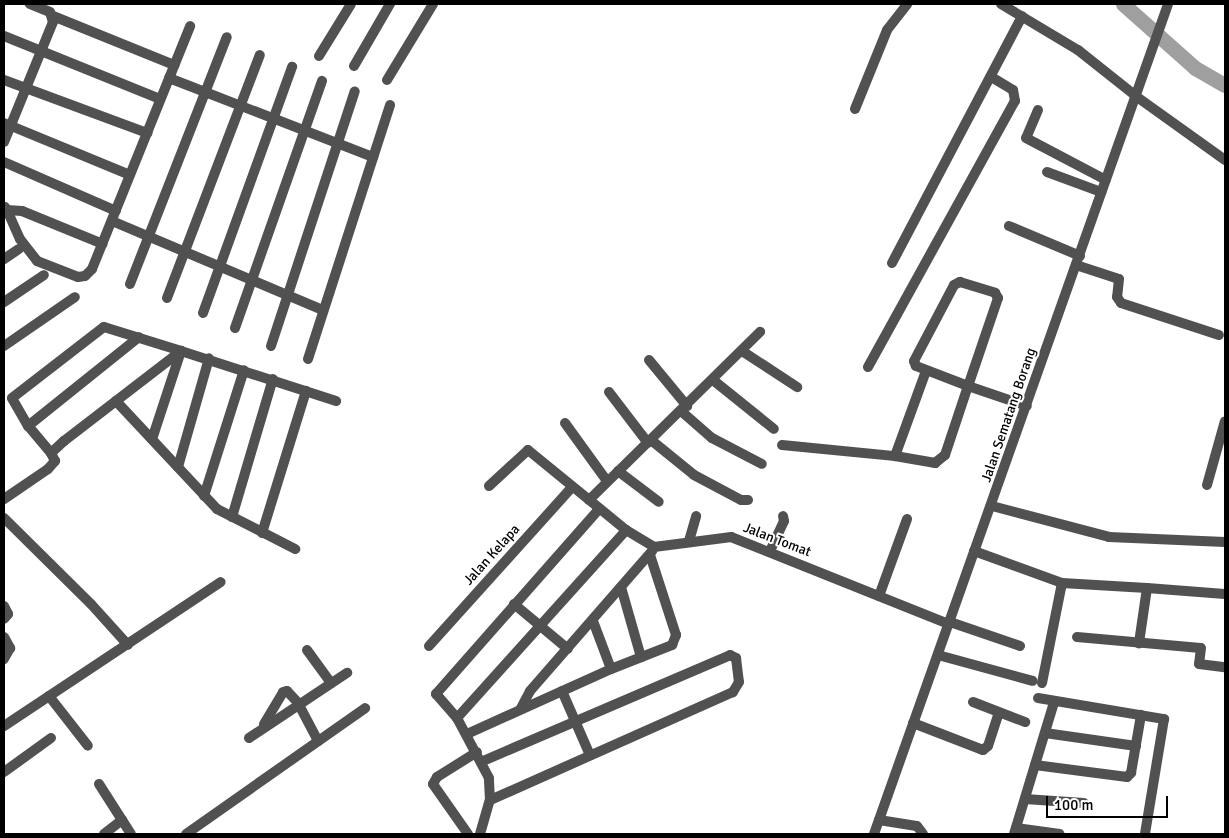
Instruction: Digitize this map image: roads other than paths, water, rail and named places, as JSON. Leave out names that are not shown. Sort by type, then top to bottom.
[{"type":"street","points":[[30,4],[53,16],[174,65]]},
{"type":"street","points":[[320,56],[351,4]]},
{"type":"street","points":[[354,66],[390,4]]},
{"type":"street","points":[[387,80],[433,4]]},
{"type":"street","points":[[855,109],[887,30],[906,4]]},
{"type":"street","points":[[1001,4],[1078,50],[1137,97],[1225,160]]},
{"type":"street","name":"Jalan Sematang Borang","points":[[874,834],[974,551],[992,506],[1101,192],[1137,97],[1168,4]]},
{"type":"street","points":[[4,142],[7,124],[26,89],[53,16]]},
{"type":"street","points":[[892,263],[1022,16]]},
{"type":"street","points":[[5,209],[20,239],[37,261],[72,275],[85,276],[92,269],[103,244],[190,26]]},
{"type":"street","points":[[4,36],[160,99]]},
{"type":"street","points":[[130,284],[227,37]]},
{"type":"street","points":[[167,298],[260,55]]},
{"type":"street","points":[[204,312],[292,67]]},
{"type":"street","points":[[868,367],[1015,101],[1013,90],[991,77]]},
{"type":"street","points":[[169,78],[373,157]]},
{"type":"street","points":[[4,80],[147,132]]},
{"type":"street","points":[[235,328],[322,80]]},
{"type":"street","points":[[271,346],[355,91]]},
{"type":"street","points":[[308,359],[390,106]]},
{"type":"street","points":[[1038,110],[1026,138],[1106,180]]},
{"type":"street","points":[[7,124],[130,175]]},
{"type":"street","points":[[4,162],[114,216],[148,236],[323,310]]},
{"type":"street","points":[[1047,172],[1101,192]]},
{"type":"street","points":[[5,209],[22,211],[103,244]]},
{"type":"street","points":[[1009,226],[1078,261],[1119,279],[1117,297],[1121,303],[1219,335]]},
{"type":"street","points":[[4,259],[19,248]]},
{"type":"street","points":[[4,302],[44,275]]},
{"type":"street","points":[[782,445],[895,456],[935,463],[941,460],[968,386],[998,298],[995,293],[960,282],[954,285],[915,358],[916,366],[926,371],[968,386],[1027,406]]},
{"type":"street","points":[[4,346],[75,297]]},
{"type":"street","points":[[4,498],[48,469],[55,461],[51,453],[28,426],[13,404],[14,394],[100,328],[139,337],[209,358],[336,401]]},
{"type":"street","points":[[588,500],[760,332]]},
{"type":"street","points":[[28,426],[139,337]]},
{"type":"street","points":[[51,453],[181,351]]},
{"type":"street","points":[[152,439],[181,351]]},
{"type":"street","points":[[742,351],[797,387]]},
{"type":"street","points":[[178,467],[209,358]]},
{"type":"street","points":[[649,360],[684,408],[712,438],[762,464]]},
{"type":"street","points":[[204,496],[244,370]]},
{"type":"street","points":[[895,456],[926,371]]},
{"type":"street","points":[[232,518],[273,380]]},
{"type":"street","points":[[713,380],[774,429]]},
{"type":"street","points":[[262,532],[306,390]]},
{"type":"street","points":[[609,392],[649,442],[694,476],[741,500],[748,500]]},
{"type":"street","points":[[116,401],[217,509],[295,549]]},
{"type":"street","points":[[1207,485],[1225,421]]},
{"type":"street","points":[[564,423],[607,481]]},
{"type":"street","points":[[467,734],[521,708],[672,645],[676,636],[652,551],[528,450],[489,486]]},
{"type":"street","points":[[618,471],[659,502]]},
{"type":"street","name":"Jalan Kelapa","points":[[431,644],[572,487]]},
{"type":"street","points":[[992,506],[1102,536],[1225,542]]},
{"type":"street","points":[[480,834],[490,800],[489,778],[483,761],[457,718],[438,700],[438,692],[599,509]]},
{"type":"street","points":[[689,542],[696,516]]},
{"type":"street","points":[[770,551],[784,521],[783,516]]},
{"type":"street","points":[[4,518],[92,604],[128,645]]},
{"type":"street","points":[[879,596],[907,519]]},
{"type":"street","points":[[457,718],[542,626],[626,530]]},
{"type":"street","name":"Jalan Tomat","points":[[652,551],[689,542],[731,537],[949,623],[1020,646]]},
{"type":"street","points":[[521,708],[524,698],[652,551]]},
{"type":"street","points":[[974,551],[1062,583],[1225,594]]},
{"type":"street","points":[[4,726],[221,582]]},
{"type":"street","points":[[938,655],[1038,682],[1062,583]]},
{"type":"street","points":[[622,587],[641,657]]},
{"type":"street","points":[[1138,643],[1147,588]]},
{"type":"street","points":[[514,604],[568,649]]},
{"type":"street","points":[[4,606],[8,614],[4,619]]},
{"type":"street","points":[[593,621],[611,669]]},
{"type":"street","points":[[1076,636],[1201,648],[1199,664],[1225,667]]},
{"type":"street","points":[[4,637],[10,648],[4,659]]},
{"type":"street","points":[[307,650],[331,683]]},
{"type":"street","points":[[483,761],[730,655],[736,658],[739,682],[733,692],[490,800]]},
{"type":"street","points":[[249,738],[298,703],[347,673]]},
{"type":"street","points":[[262,728],[285,691],[298,703],[318,741]]},
{"type":"street","points":[[562,691],[573,722],[590,755]]},
{"type":"street","points":[[49,696],[88,746]]},
{"type":"street","points":[[1038,698],[1164,719],[1145,834]]},
{"type":"street","points":[[973,702],[1025,722]]},
{"type":"street","points":[[1054,702],[1015,831],[1060,834]]},
{"type":"street","points":[[186,834],[365,708]]},
{"type":"street","points":[[914,724],[983,750],[988,746],[999,713]]},
{"type":"street","points":[[1036,765],[1127,777],[1131,773],[1141,715]]},
{"type":"street","points":[[1045,734],[1136,746]]},
{"type":"street","points":[[4,772],[51,738]]},
{"type":"street","points":[[468,834],[433,784],[437,777],[477,752]]},
{"type":"street","points":[[99,784],[131,834]]},
{"type":"street","points":[[1025,799],[1084,803]]},
{"type":"street","points":[[104,834],[122,820]]},
{"type":"street","points":[[879,820],[917,826],[923,834]]},
{"type":"waterway","points":[[1123,4],[1195,68],[1225,85]]}]
